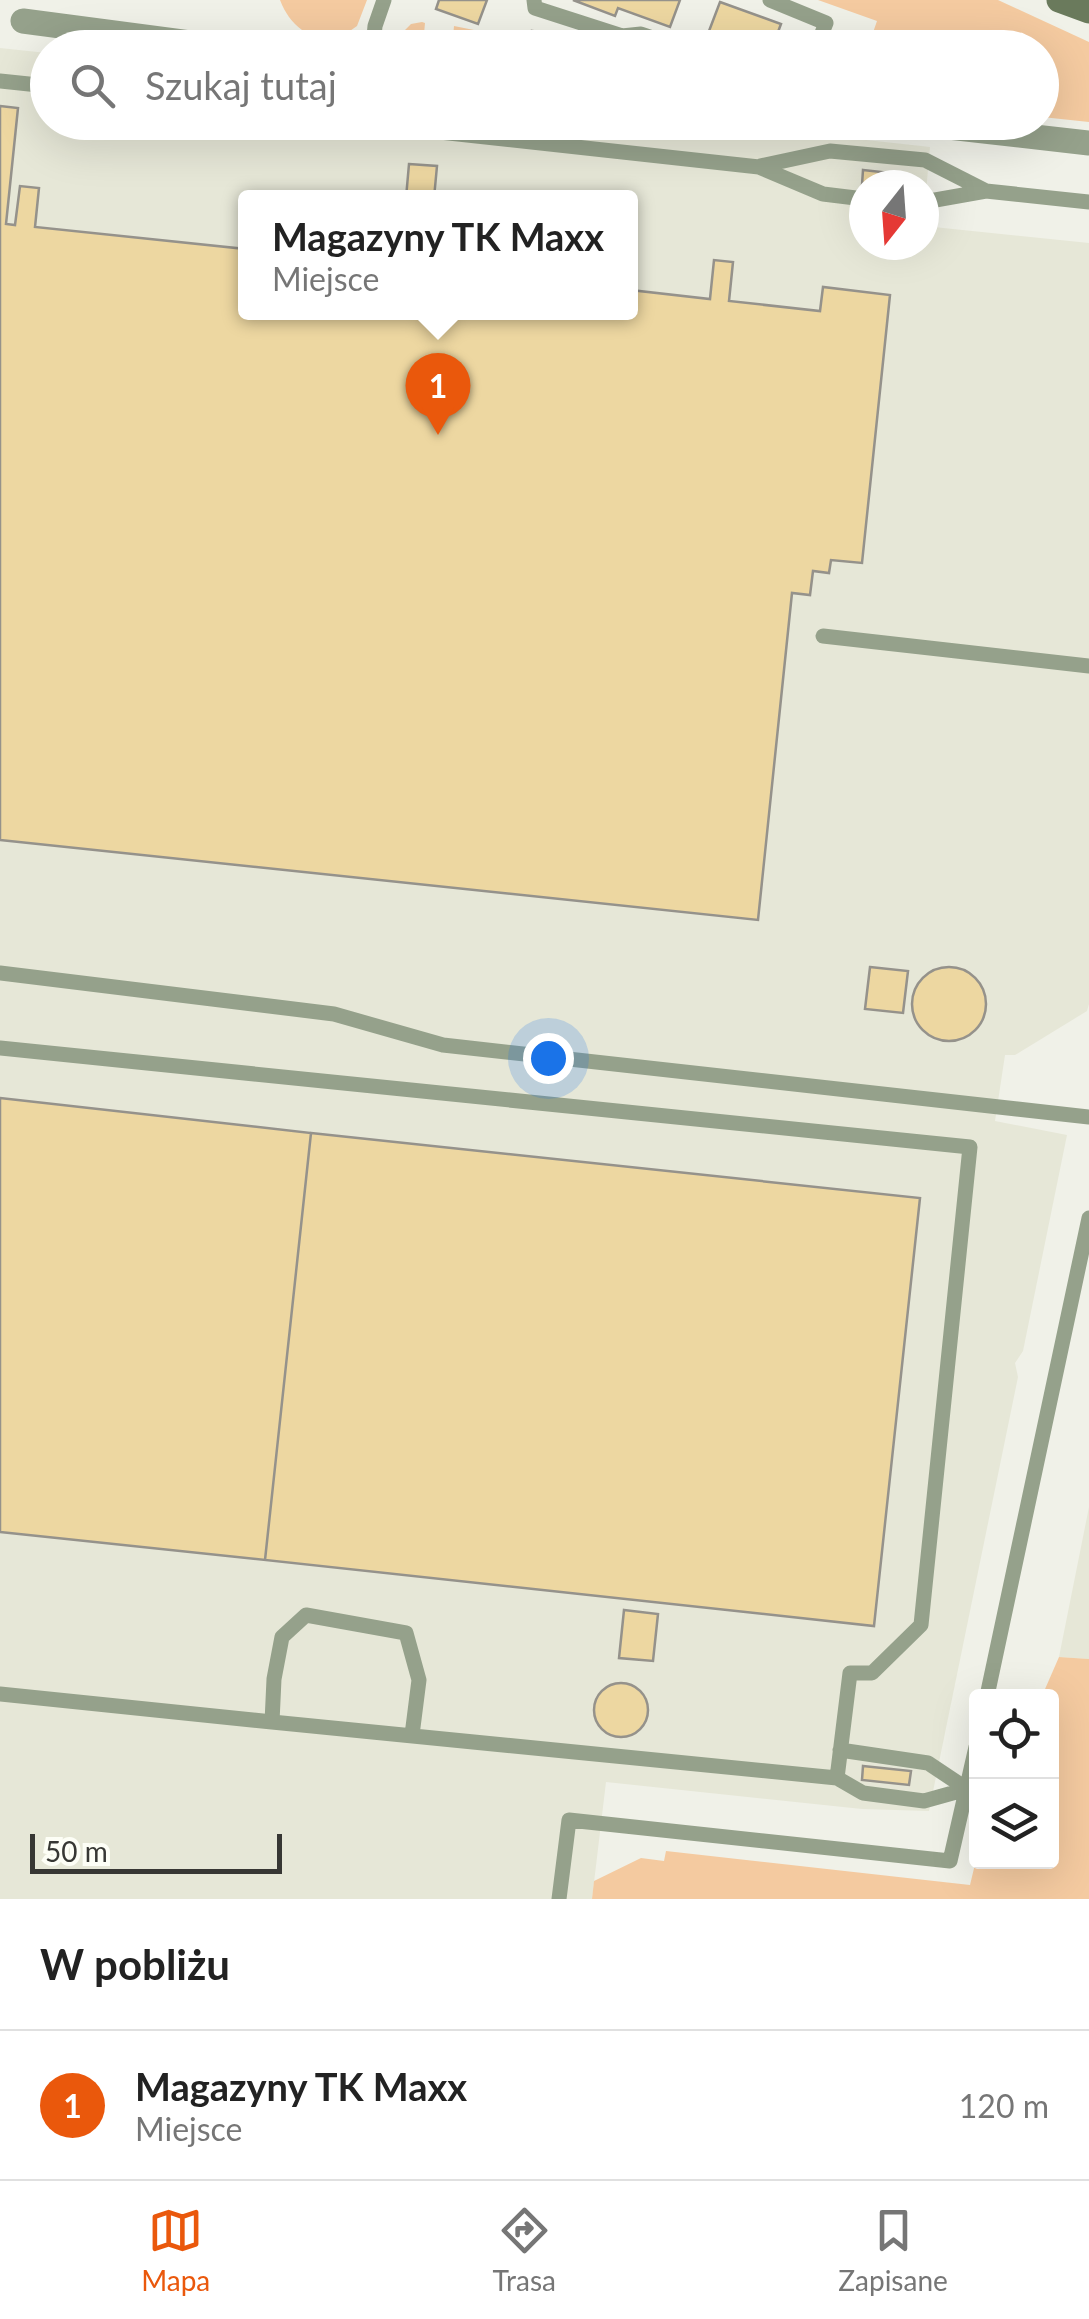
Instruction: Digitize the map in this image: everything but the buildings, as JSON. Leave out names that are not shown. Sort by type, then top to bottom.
[{"type":"street","points":[[1059,0],[1088,8]]},
{"type":"street","points":[[23,21],[91,30]]},
{"type":"street","points":[[1059,140],[1089,143]]},
{"type":"lane","points":[[375,30],[384,0]]},
{"type":"lane","points":[[534,0],[535,8],[591,30]]},
{"type":"lane","points":[[770,0],[826,23],[823,30]]},
{"type":"lane","points":[[0,81],[30,84]]},
{"type":"lane","points":[[516,140],[759,166],[830,152],[926,160],[986,192]]},
{"type":"lane","points":[[759,166],[823,194],[849,197]]},
{"type":"lane","points":[[939,200],[986,192],[1089,202]]},
{"type":"lane","points":[[823,636],[1089,666]]},
{"type":"lane","points":[[0,973],[334,1014],[443,1045],[1089,1117]]},
{"type":"lane","points":[[0,1048],[970,1147],[921,1625],[872,1673],[850,1672],[836,1778]]},
{"type":"lane","points":[[988,1689],[1089,1218]]},
{"type":"lane","points":[[272,1722],[282,1636],[306,1615],[406,1633],[419,1680],[412,1735]]},
{"type":"lane","points":[[0,1694],[836,1778],[864,1793],[924,1801],[968,1789]]},
{"type":"lane","points":[[840,1750],[928,1763],[968,1789]]},
{"type":"lane","points":[[559,1899],[569,1820],[950,1861],[970,1779]]},
{"type":"shaded area","points":[[280,0],[367,0],[357,26],[351,30],[302,30]]},
{"type":"shaded area","points":[[818,0],[998,0],[1089,42],[1089,122],[1059,119],[1059,30],[874,30],[877,21]]},
{"type":"shaded area","points":[[425,23],[424,30],[405,30],[411,24]]},
{"type":"shaded area","points":[[0,48],[30,51],[30,140],[866,140],[930,147],[928,170],[849,170],[849,260],[939,260],[939,228],[1089,243],[1089,1004],[1087,1011],[1015,1055],[1005,1055],[995,1121],[1067,1135],[1023,1351],[1015,1363],[1018,1377],[929,1811],[862,1809],[606,1782],[592,1899],[0,1899]]},
{"type":"shaded area","points":[[1089,1507],[1089,1659],[1059,1657]]},
{"type":"shaded area","points":[[1059,1657],[1089,1659],[1089,1899],[592,1899],[594,1881],[641,1858],[664,1861],[666,1851],[970,1885],[974,1869],[1059,1869],[1059,1689],[1045,1689]]},
{"type":"place","name":"Magazyny TK Maxx","points":[[438,435]]}]
